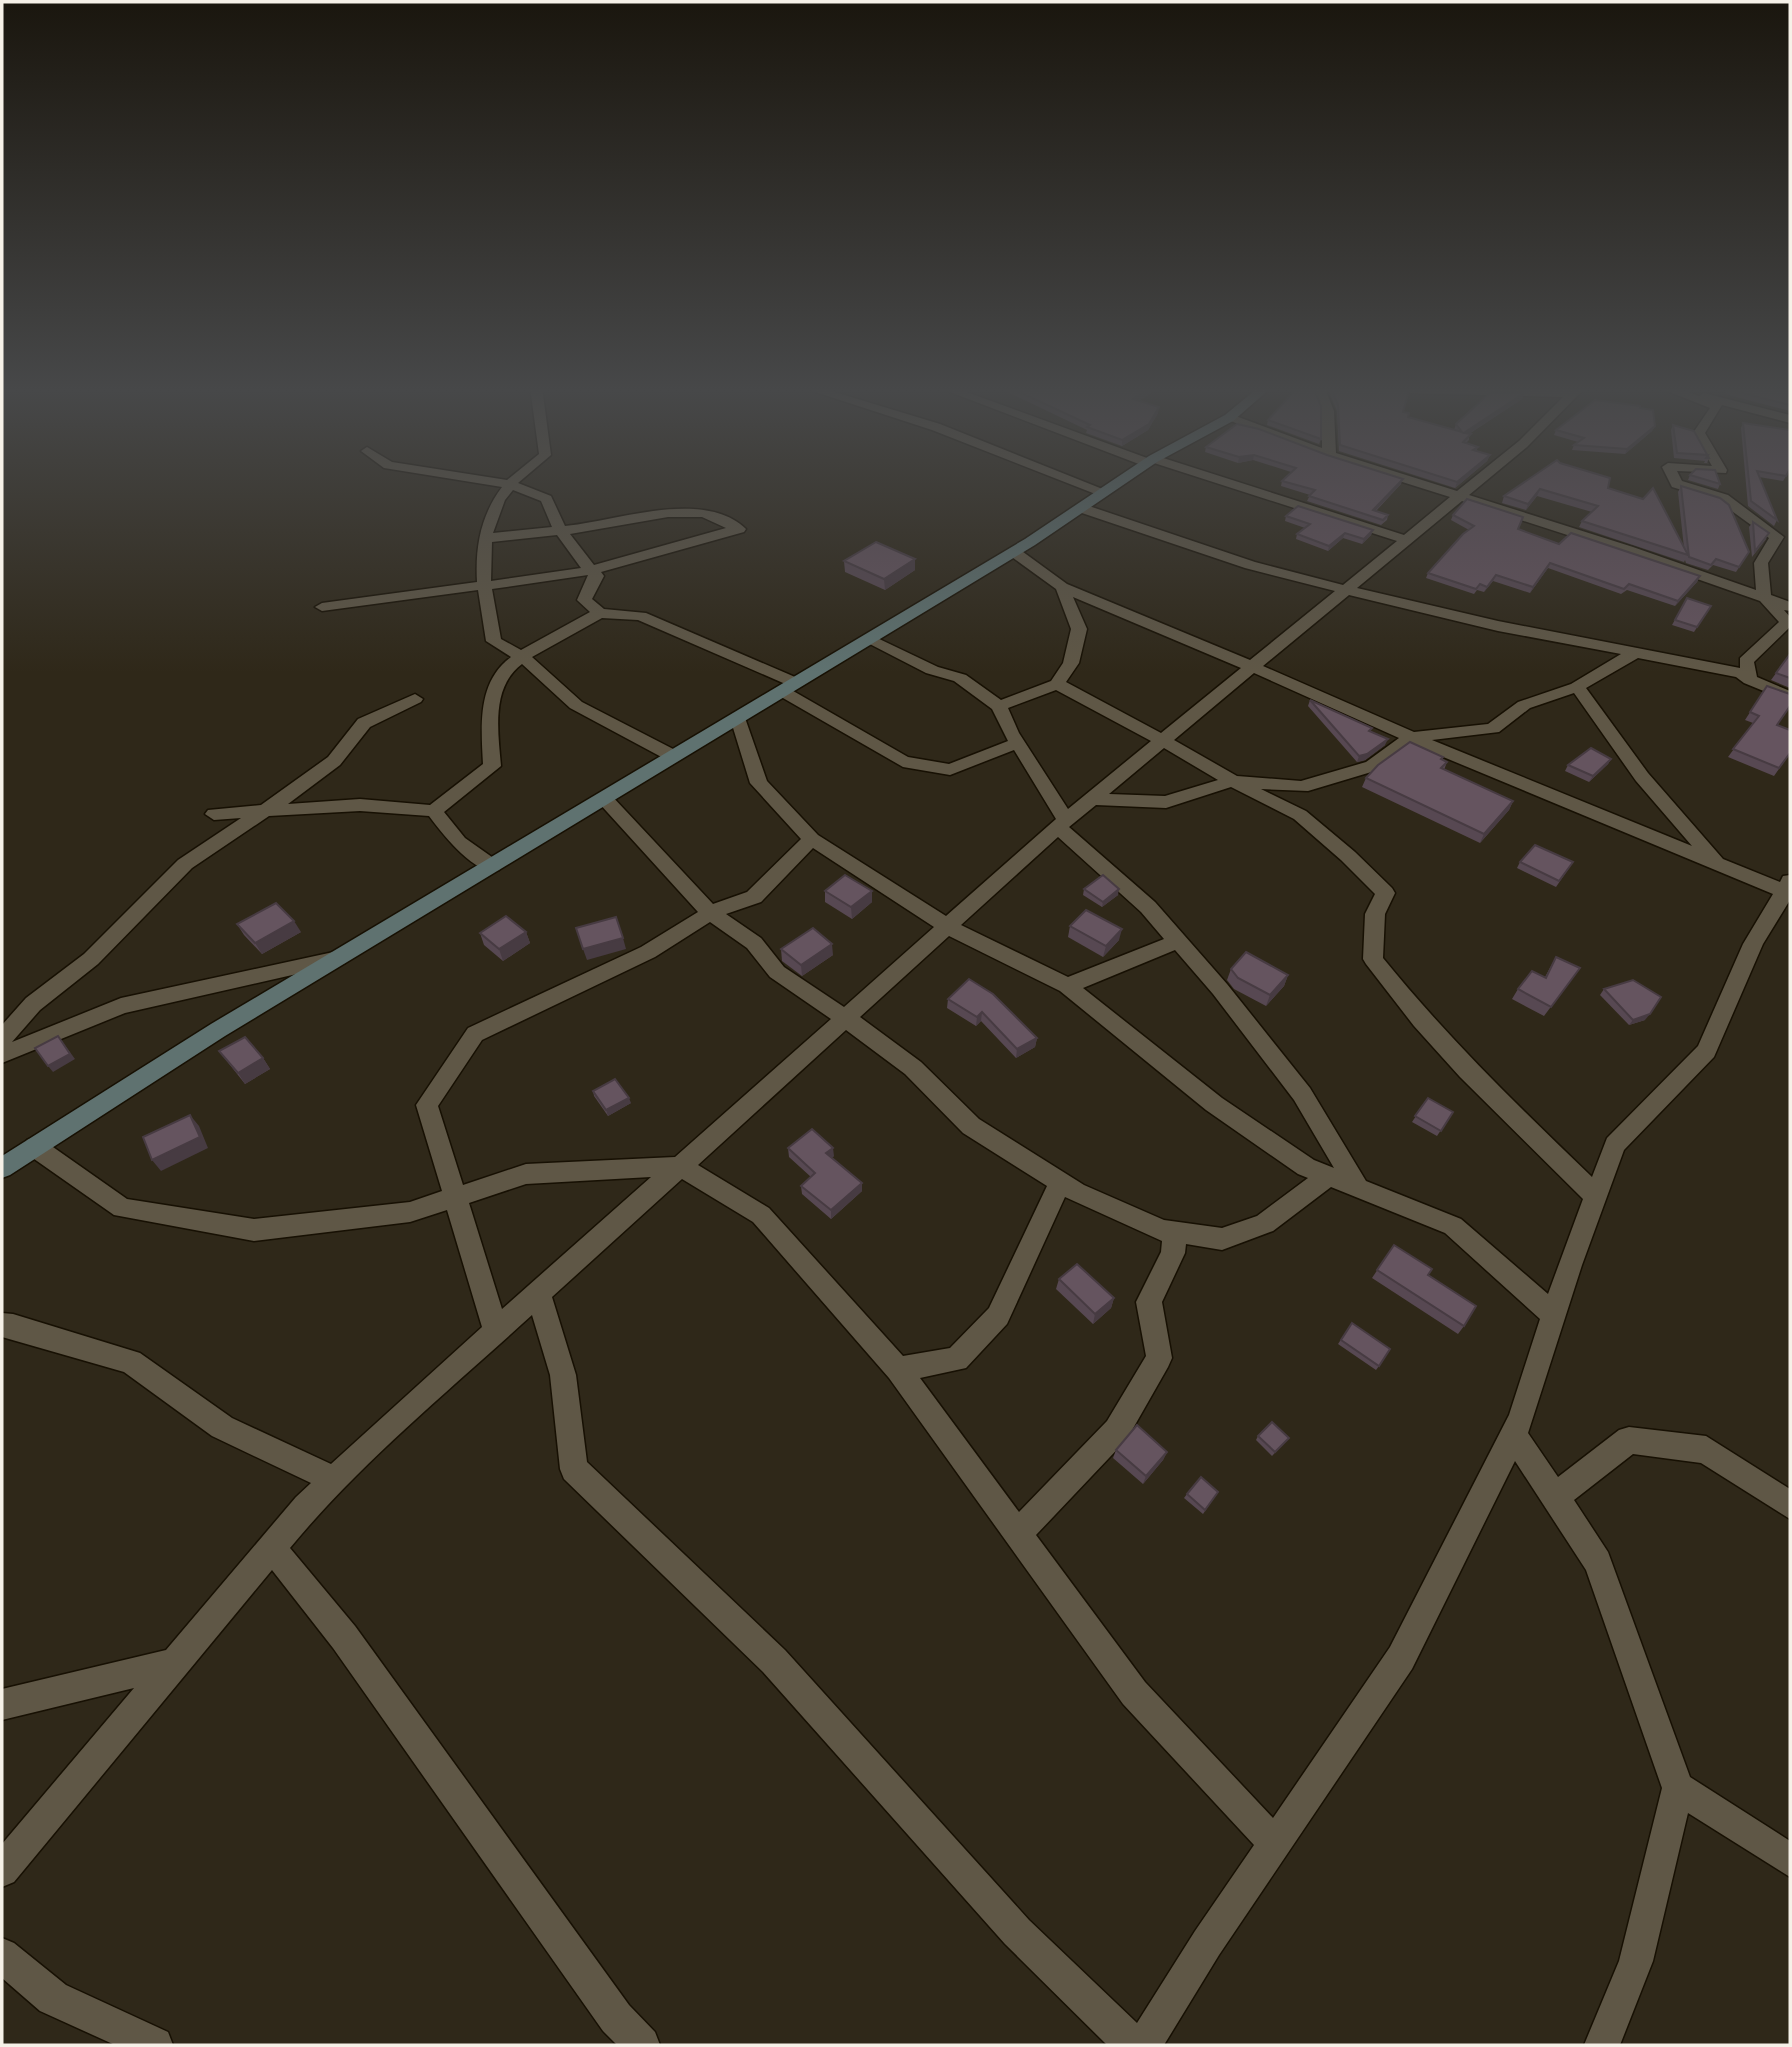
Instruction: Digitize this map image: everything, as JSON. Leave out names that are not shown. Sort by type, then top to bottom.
[{"type":"main road","points":[[2,1168],[218,1030],[1014,552],[1118,483]]},
{"type":"street","points":[[501,483],[546,499],[575,553],[597,576],[583,600],[600,613],[641,616],[789,687],[903,762],[950,771],[1017,743]]},
{"type":"street","points":[[1079,483],[1103,492]]},
{"type":"street","points":[[1220,483],[1408,540]]},
{"type":"street","points":[[1420,483],[1790,607]]},
{"type":"street","points":[[2,1870],[306,1507],[538,1292],[847,1019],[1062,824],[1476,483]]},
{"type":"street","points":[[1676,483],[1723,498],[1777,537],[1761,564],[1764,597],[1787,622],[1746,661],[1750,680]]},
{"type":"street","points":[[510,484],[487,523],[483,585],[494,641],[532,663],[576,705],[673,756]]},
{"type":"street","points":[[1081,508],[1250,565],[1346,590],[1499,626],[1741,673],[1750,680],[1790,698]]},
{"type":"street","points":[[322,607],[483,585],[502,585],[592,570],[739,529],[704,513],[668,513],[561,531],[486,538]]},
{"type":"street","points":[[1014,552],[1062,587],[1253,667],[1410,738],[1719,865],[1788,888],[1753,944],[1706,1051],[1615,1145],[1554,1315],[1521,1419],[1401,1658],[1208,1943],[1144,2045]]},
{"type":"street","points":[[999,706],[1057,684],[1071,663],[1079,629],[1062,587]]},
{"type":"street","points":[[214,814],[360,805],[434,811],[492,766],[489,731],[498,678],[521,657],[600,613]]},
{"type":"street","points":[[868,639],[932,670],[960,678],[999,706],[1062,824],[1148,908],[1220,989],[1302,1094],[1358,1188]]},
{"type":"street","points":[[1092,799],[1166,802],[1233,781],[1302,787],[1372,766],[1410,738],[1493,728],[1524,705],[1577,687],[1635,653]]},
{"type":"street","points":[[1057,684],[1300,815],[1348,856],[1385,893],[1375,914],[1373,959],[1421,1020],[1468,1071],[1595,1196]]},
{"type":"street","points":[[1577,687],[1642,776],[1719,865]]},
{"type":"street","points":[[2,1039],[33,1004],[91,959],[186,864],[266,811],[334,761],[364,723],[415,699]]},
{"type":"street","points":[[738,718],[759,783],[812,839],[948,927],[1067,986],[1214,1104],[1306,1167],[1453,1226],[1554,1315]]},
{"type":"street","points":[[604,798],[710,913],[754,943],[777,972],[913,1068],[971,1126],[1060,1182],[1162,1230],[1222,1239],[1265,1224],[1328,1175]]},
{"type":"street","points":[[434,811],[459,842],[492,866]]},
{"type":"street","points":[[496,1331],[427,1105],[475,1034],[648,952],[710,913],[754,897],[812,839]]},
{"type":"street","points":[[1067,986],[1178,942]]},
{"type":"street","points":[[2,1055],[121,1006],[338,958]]},
{"type":"street","points":[[35,1147],[122,1208],[254,1230],[410,1212],[526,1174],[680,1166],[761,1215],[898,1369],[1134,1693],[1275,1844]]},
{"type":"street","points":[[898,1369],[957,1359],[998,1316],[1060,1182]]},
{"type":"street","points":[[1018,1534],[1117,1430],[1159,1358],[1149,1303],[1173,1253],[1175,1232]]},
{"type":"street","points":[[538,1292],[563,1375],[574,1469],[774,1661],[1017,1933],[1133,2045]]},
{"type":"street","points":[[2,1325],[131,1362],[222,1427],[335,1480]]},
{"type":"street","points":[[1513,1434],[1598,1562],[1678,1788],[1636,1961],[1602,2045]]},
{"type":"street","points":[[1555,1497],[1629,1440],[1706,1450],[1790,1505]]},
{"type":"street","points":[[272,1548],[344,1637],[616,2018],[642,2045]]},
{"type":"street","points":[[2,1704],[176,1663]]},
{"type":"street","points":[[1678,1788],[1790,1860]]},
{"type":"street","points":[[2,1955],[52,1998],[155,2045]]},
{"type":"building","points":[[1288,483],[1400,483],[1373,510],[1388,515],[1383,520],[1309,496],[1315,490]]},
{"type":"building","points":[[1524,483],[1609,483],[1608,488],[1643,499],[1653,488],[1688,555],[1582,521],[1598,506],[1540,489],[1528,504],[1504,496]]},
{"type":"building","points":[[1749,483],[1762,483],[1777,520],[1751,501]]},
{"type":"building","points":[[1681,486],[1720,498],[1729,505],[1749,552],[1739,567],[1716,559],[1711,565],[1689,557]]},
{"type":"building","points":[[1467,499],[1523,517],[1518,529],[1559,544],[1571,533],[1700,576],[1678,601],[1629,584],[1624,589],[1550,563],[1533,587],[1496,575],[1487,587],[1480,584],[1476,589],[1428,573],[1463,534],[1474,526],[1453,515]]},
{"type":"building","points":[[1298,506],[1373,530],[1364,539],[1345,533],[1329,546],[1297,534],[1310,524],[1286,516]]},
{"type":"building","points":[[1753,522],[1769,533],[1755,551]]},
{"type":"building","points":[[876,542],[915,559],[884,579],[844,561]]},
{"type":"building","points":[[1687,598],[1711,606],[1697,627],[1675,620]]},
{"type":"building","points":[[1790,654],[1790,678],[1776,673]]},
{"type":"building","points":[[1767,686],[1790,694],[1790,706],[1777,725],[1790,730],[1790,753],[1779,768],[1733,749],[1759,716],[1750,712]]},
{"type":"building","points":[[1310,700],[1372,728],[1369,731],[1388,739],[1367,754],[1359,756]]},
{"type":"building","points":[[1410,742],[1443,757],[1441,759],[1447,762],[1441,768],[1513,801],[1484,834],[1366,778],[1378,765]]},
{"type":"building","points":[[1591,748],[1611,759],[1593,776],[1568,765]]},
{"type":"building","points":[[1535,845],[1573,862],[1559,881],[1520,862]]},
{"type":"building","points":[[845,875],[872,891],[851,907],[825,891]]},
{"type":"building","points":[[1103,875],[1119,889],[1103,902],[1084,889]]},
{"type":"building","points":[[276,903],[294,921],[255,943],[237,924]]},
{"type":"building","points":[[1086,910],[1122,929],[1106,946],[1070,926]]},
{"type":"building","points":[[506,916],[526,932],[499,949],[480,933]]},
{"type":"building","points":[[616,917],[623,938],[583,949],[576,928]]},
{"type":"building","points":[[813,928],[832,944],[801,965],[781,949]]},
{"type":"building","points":[[1246,952],[1288,975],[1270,995],[1238,978],[1231,969]]},
{"type":"building","points":[[1556,957],[1580,968],[1551,1007],[1518,989],[1532,971],[1546,978]]},
{"type":"building","points":[[969,979],[993,994],[1037,1038],[1017,1049],[982,1012],[977,1017],[948,999]]},
{"type":"building","points":[[1633,980],[1661,997],[1650,1014],[1633,1020],[1604,989]]},
{"type":"building","points":[[58,1036],[70,1054],[48,1066],[35,1048]]},
{"type":"building","points":[[245,1037],[263,1058],[238,1073],[219,1051]]},
{"type":"building","points":[[615,1079],[629,1098],[606,1110],[593,1091]]},
{"type":"building","points":[[1428,1098],[1453,1112],[1441,1131],[1415,1116]]},
{"type":"building","points":[[190,1115],[200,1137],[152,1160],[143,1137]]},
{"type":"building","points":[[812,1129],[833,1148],[826,1153],[862,1183],[831,1210],[801,1186],[815,1173],[788,1148]]},
{"type":"building","points":[[1394,1245],[1432,1269],[1428,1275],[1476,1306],[1464,1326],[1377,1270]]},
{"type":"building","points":[[1077,1264],[1114,1298],[1095,1314],[1059,1279]]},
{"type":"building","points":[[1352,1323],[1390,1349],[1379,1366],[1341,1340]]},
{"type":"building","points":[[1272,1422],[1289,1438],[1275,1452],[1258,1436]]},
{"type":"building","points":[[1137,1425],[1167,1452],[1146,1476],[1116,1450]]},
{"type":"building","points":[[1201,1477],[1218,1492],[1205,1510],[1187,1494]]}]
